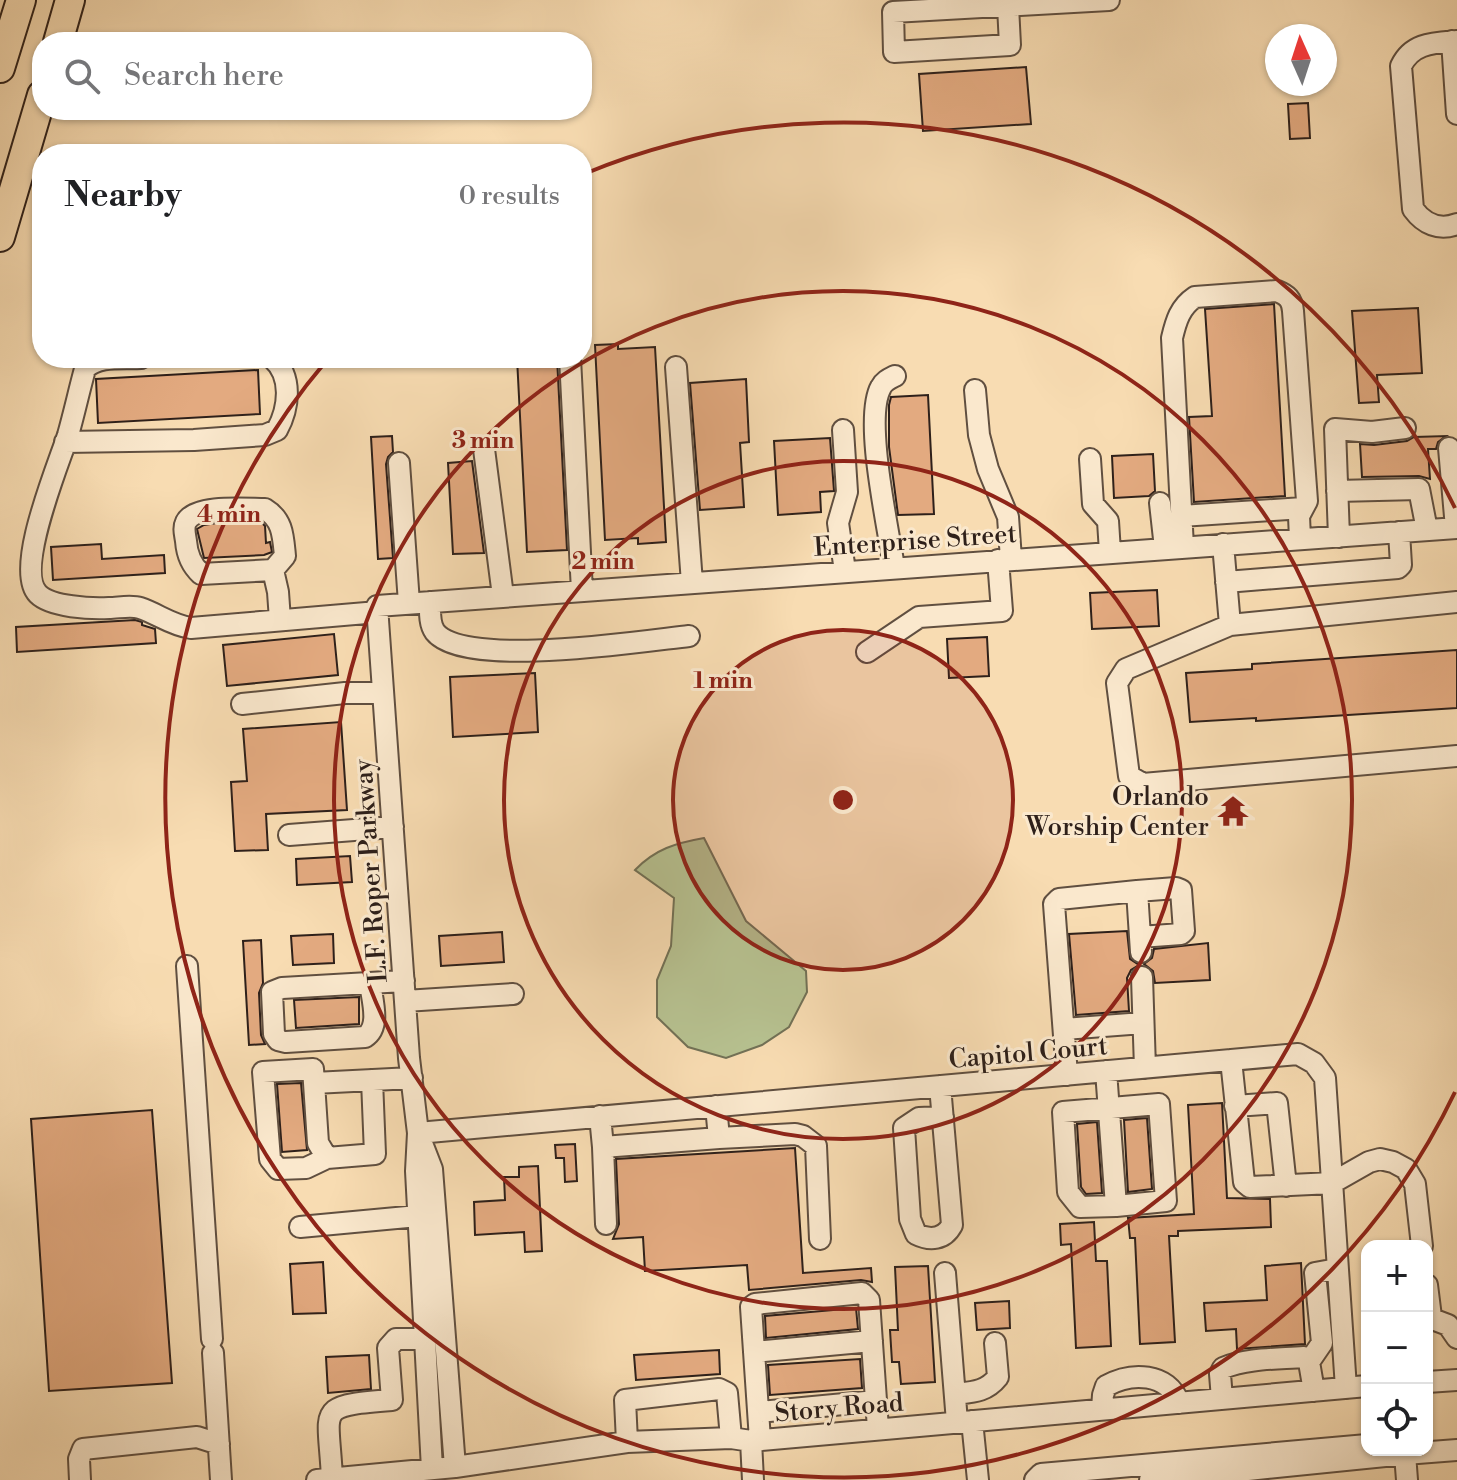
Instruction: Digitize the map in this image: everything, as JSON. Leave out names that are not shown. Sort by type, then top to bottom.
[{"type":"highway","points":[[0,68],[21,0]]},
{"type":"highway","points":[[61,32],[70,0]]},
{"type":"highway","points":[[0,237],[35,120]]},
{"type":"street","points":[[1008,3],[1010,45],[894,52],[893,12],[1008,3],[1109,0]]},
{"type":"street","points":[[1457,114],[1454,41],[1424,45],[1407,54],[1401,66],[1413,209],[1433,226],[1450,227],[1457,224]]},
{"type":"street","points":[[1174,548],[1181,516],[1172,338],[1179,313],[1195,297],[1277,291],[1286,294],[1292,302],[1293,311],[1307,501],[1299,516],[1300,539]]},
{"type":"street","points":[[676,367],[692,583]]},
{"type":"street","points":[[86,368],[65,442],[194,440],[265,435],[277,430],[286,407],[282,368]]},
{"type":"street","points":[[571,368],[582,591]]},
{"type":"street","points":[[894,568],[889,531],[882,511],[875,422],[880,389],[895,376]]},
{"type":"street","points":[[867,652],[919,617],[1002,611],[1008,517],[988,469],[979,435],[975,390]]},
{"type":"street","points":[[1339,537],[1335,429],[1372,432],[1405,428]]},
{"type":"street","points":[[843,430],[847,492],[838,523],[845,571]]},
{"type":"street","name":"Enterprise Street","points":[[65,442],[37,527],[30,563],[30,583],[39,596],[66,605],[138,607],[175,626],[191,628],[503,596],[1457,528]]},
{"type":"street","points":[[1449,448],[1457,528]]},
{"type":"street","points":[[484,449],[503,596]]},
{"type":"street","points":[[1090,459],[1093,504],[1108,521],[1110,552]]},
{"type":"street","points":[[399,463],[419,603],[435,632],[452,645],[476,649],[565,650],[689,636]]},
{"type":"street","points":[[1337,491],[1419,489],[1427,530]]},
{"type":"street","points":[[1160,503],[1174,548]]},
{"type":"street","points":[[1181,516],[1303,508]]},
{"type":"street","points":[[265,509],[273,513],[280,523],[285,556],[273,570],[201,574],[190,561],[184,526],[188,519],[204,510],[265,509]]},
{"type":"street","points":[[1226,582],[1398,568],[1401,565],[1399,532]]},
{"type":"street","points":[[1223,544],[1230,625]]},
{"type":"street","points":[[273,570],[280,620]]},
{"type":"street","points":[[1457,602],[1230,625],[1126,669],[1117,683],[1129,776],[1143,784],[1457,756]]},
{"type":"street","name":"L.F. Roper Parkway","points":[[377,609],[404,991],[418,1133],[416,1171],[432,1469]]},
{"type":"street","points":[[242,704],[345,693],[383,693]]},
{"type":"street","points":[[289,835],[393,827]]},
{"type":"street","points":[[1067,1075],[1054,904],[1059,899],[1137,891],[1176,888],[1181,890],[1184,931],[1181,934],[1140,938],[1137,891]]},
{"type":"street","points":[[187,966],[221,1480]]},
{"type":"street","points":[[1142,977],[1145,1068]]},
{"type":"street","points":[[370,983],[374,1027],[365,1037],[286,1042],[278,1040],[274,1034],[272,992],[282,988],[370,983],[404,991],[513,994]]},
{"type":"street","points":[[1064,1029],[1143,1014]]},
{"type":"street","name":"Capitol Court","points":[[418,1133],[1298,1054],[1314,1063],[1325,1078],[1346,1388]]},
{"type":"street","points":[[1231,1060],[1244,1182],[1250,1187],[1332,1183],[1369,1162],[1380,1159],[1393,1162],[1406,1169],[1415,1184],[1421,1240]]},
{"type":"street","points":[[327,1158],[318,1143],[313,1069],[263,1072],[270,1159],[278,1169],[306,1168],[327,1158],[375,1154],[372,1080]]},
{"type":"street","points":[[1106,1071],[1116,1206]]},
{"type":"street","points":[[314,1083],[412,1078]]},
{"type":"street","points":[[940,1086],[943,1117],[952,1225],[948,1233],[939,1238],[922,1237],[916,1234],[910,1219],[904,1128],[919,1118],[943,1117]]},
{"type":"street","points":[[1235,1106],[1277,1103],[1286,1186]]},
{"type":"street","points":[[1159,1104],[1166,1201],[1116,1206],[1080,1207],[1068,1192],[1063,1112],[1159,1104]]},
{"type":"street","points":[[716,1106],[719,1138]]},
{"type":"street","points":[[600,1116],[606,1224]]},
{"type":"street","name":"L.F. Roper Parkway","points":[[418,1133],[432,1169],[455,1467]]},
{"type":"street","points":[[603,1147],[719,1138],[803,1136],[816,1146],[820,1239]]},
{"type":"street","points":[[300,1227],[418,1216]]},
{"type":"street","points":[[1309,1362],[1322,1343],[1315,1273],[1317,1270],[1337,1269]]},
{"type":"street","points":[[945,1273],[955,1394],[965,1422],[978,1480]]},
{"type":"street","points":[[748,1439],[759,1412],[751,1307],[755,1304],[862,1293],[869,1300],[878,1429]]},
{"type":"street","points":[[1433,1319],[1448,1325],[1457,1338]]},
{"type":"street","points":[[324,1479],[327,1419],[335,1407],[392,1400],[388,1348],[396,1339],[425,1339]]},
{"type":"street","points":[[754,1352],[872,1341]]},
{"type":"street","points":[[955,1394],[981,1391],[998,1377],[995,1343]]},
{"type":"street","points":[[1222,1399],[1220,1374],[1223,1368],[1232,1364],[1304,1357],[1309,1362],[1314,1391]]},
{"type":"street","points":[[1433,1382],[1457,1380]]},
{"type":"street","name":"Story Road","points":[[324,1479],[455,1467],[627,1442],[748,1439],[1361,1387]]},
{"type":"street","points":[[627,1442],[625,1400],[719,1389],[727,1393],[748,1439],[753,1480]]},
{"type":"street","points":[[759,1412],[876,1401]]},
{"type":"street","points":[[1433,1438],[1457,1436]]},
{"type":"street","points":[[80,1470],[83,1449],[197,1437],[219,1444]]},
{"type":"street","points":[[1035,1480],[1041,1474],[1361,1446]]},
{"type":"street","points":[[1433,1452],[1457,1450]]},
{"type":"street","points":[[1150,1480],[1215,1477],[1388,1456]]},
{"type":"street","points":[[1405,1456],[1407,1480]]},
{"type":"green space","points":[[704,838],[746,921],[806,971],[807,992],[789,1027],[762,1045],[726,1058],[688,1047],[657,1017],[657,980],[671,946],[674,898],[635,870],[666,848]]},
{"type":"building","points":[[1026,67],[1031,124],[923,131],[919,74]]},
{"type":"building","points":[[1308,103],[1310,138],[1290,139],[1288,104]]},
{"type":"building","points":[[1274,304],[1285,496],[1194,502],[1189,417],[1212,416],[1205,309]]},
{"type":"building","points":[[1418,308],[1422,373],[1377,375],[1379,402],[1359,403],[1352,311]]},
{"type":"building","points":[[618,344],[618,349],[655,347],[666,542],[638,544],[638,538],[605,540],[595,345]]},
{"type":"building","points":[[518,368],[558,368],[567,550],[527,552]]},
{"type":"building","points":[[258,370],[260,414],[98,423],[96,379]]},
{"type":"building","points":[[746,379],[749,442],[740,443],[744,507],[700,510],[690,383]]},
{"type":"building","points":[[928,395],[934,514],[898,515],[889,447],[891,397]]},
{"type":"building","points":[[392,436],[393,452],[386,464],[393,558],[378,559],[371,437]]},
{"type":"building","points":[[1446,436],[1438,442],[1436,449],[1428,449],[1430,479],[1419,476],[1362,477],[1360,444]]},
{"type":"building","points":[[830,438],[834,491],[820,492],[821,512],[778,515],[774,441]]},
{"type":"building","points":[[1153,454],[1155,491],[1149,496],[1114,498],[1112,456]]},
{"type":"building","points":[[472,461],[484,553],[453,554],[448,463]]},
{"type":"building","points":[[223,522],[261,522],[265,526],[266,543],[270,542],[272,552],[204,558],[197,529]]},
{"type":"building","points":[[101,544],[102,559],[164,555],[165,573],[53,580],[51,547]]},
{"type":"building","points":[[1157,590],[1159,626],[1092,629],[1090,593]]},
{"type":"building","points":[[135,620],[155,629],[156,643],[17,652],[16,627]]},
{"type":"building","points":[[334,634],[338,675],[227,686],[223,645]]},
{"type":"building","points":[[987,637],[989,676],[949,678],[947,639]]},
{"type":"building","points":[[1457,650],[1457,708],[1256,721],[1256,718],[1190,722],[1186,673],[1252,669],[1252,664]]},
{"type":"building","points":[[535,673],[538,732],[453,737],[450,677]]},
{"type":"building","points":[[341,722],[347,810],[266,814],[268,850],[235,851],[231,782],[247,781],[243,729]]},
{"type":"building","points":[[350,856],[352,882],[297,885],[296,859]]},
{"type":"building","points":[[1127,931],[1130,959],[1139,965],[1131,970],[1127,978],[1129,1011],[1076,1015],[1069,934]]},
{"type":"building","points":[[502,932],[504,962],[441,966],[439,936]]},
{"type":"building","points":[[333,934],[334,963],[293,965],[291,936]]},
{"type":"building","points":[[261,940],[263,983],[259,993],[261,1035],[265,1044],[249,1045],[243,941]]},
{"type":"building","points":[[1208,943],[1210,980],[1155,983],[1153,971],[1144,964],[1152,958],[1154,949]]},
{"type":"building","points":[[359,997],[359,1024],[296,1028],[294,1000]]},
{"type":"building","points":[[301,1083],[307,1150],[282,1152],[277,1084]]},
{"type":"building","points":[[1222,1103],[1227,1198],[1270,1199],[1271,1227],[1178,1231],[1178,1236],[1169,1236],[1175,1342],[1140,1344],[1135,1238],[1130,1238],[1128,1218],[1194,1214],[1188,1105]]},
{"type":"building","points":[[152,1110],[172,1383],[49,1391],[31,1119]]},
{"type":"building","points":[[1147,1118],[1152,1189],[1128,1192],[1124,1120]]},
{"type":"building","points":[[1097,1122],[1102,1193],[1086,1194],[1081,1187],[1077,1124]]},
{"type":"building","points":[[575,1144],[577,1181],[565,1182],[564,1158],[556,1158],[555,1145]]},
{"type":"building","points":[[795,1148],[803,1273],[871,1268],[872,1282],[861,1280],[749,1290],[747,1265],[645,1271],[643,1237],[613,1239],[619,1224],[616,1159]]},
{"type":"building","points":[[538,1166],[542,1251],[525,1252],[524,1232],[475,1235],[474,1202],[505,1200],[504,1177],[519,1177],[519,1167]]},
{"type":"building","points":[[1094,1222],[1096,1261],[1107,1261],[1111,1346],[1076,1348],[1071,1244],[1061,1245],[1060,1224]]},
{"type":"building","points":[[323,1262],[326,1313],[293,1314],[290,1264]]},
{"type":"building","points":[[1301,1263],[1305,1344],[1237,1349],[1236,1329],[1206,1331],[1204,1303],[1267,1300],[1265,1266]]},
{"type":"building","points":[[928,1266],[935,1382],[901,1384],[899,1362],[892,1362],[890,1330],[898,1330],[895,1267]]},
{"type":"building","points":[[1009,1301],[1010,1328],[977,1330],[975,1303]]},
{"type":"building","points":[[856,1308],[858,1329],[766,1338],[765,1316]]},
{"type":"building","points":[[719,1350],[720,1374],[636,1380],[634,1355]]},
{"type":"building","points":[[369,1355],[371,1389],[328,1393],[326,1357]]},
{"type":"building","points":[[860,1359],[862,1388],[770,1395],[768,1365]]},
{"type":"place","name":"Orlando Worship Center","points":[[1233,811]]}]
